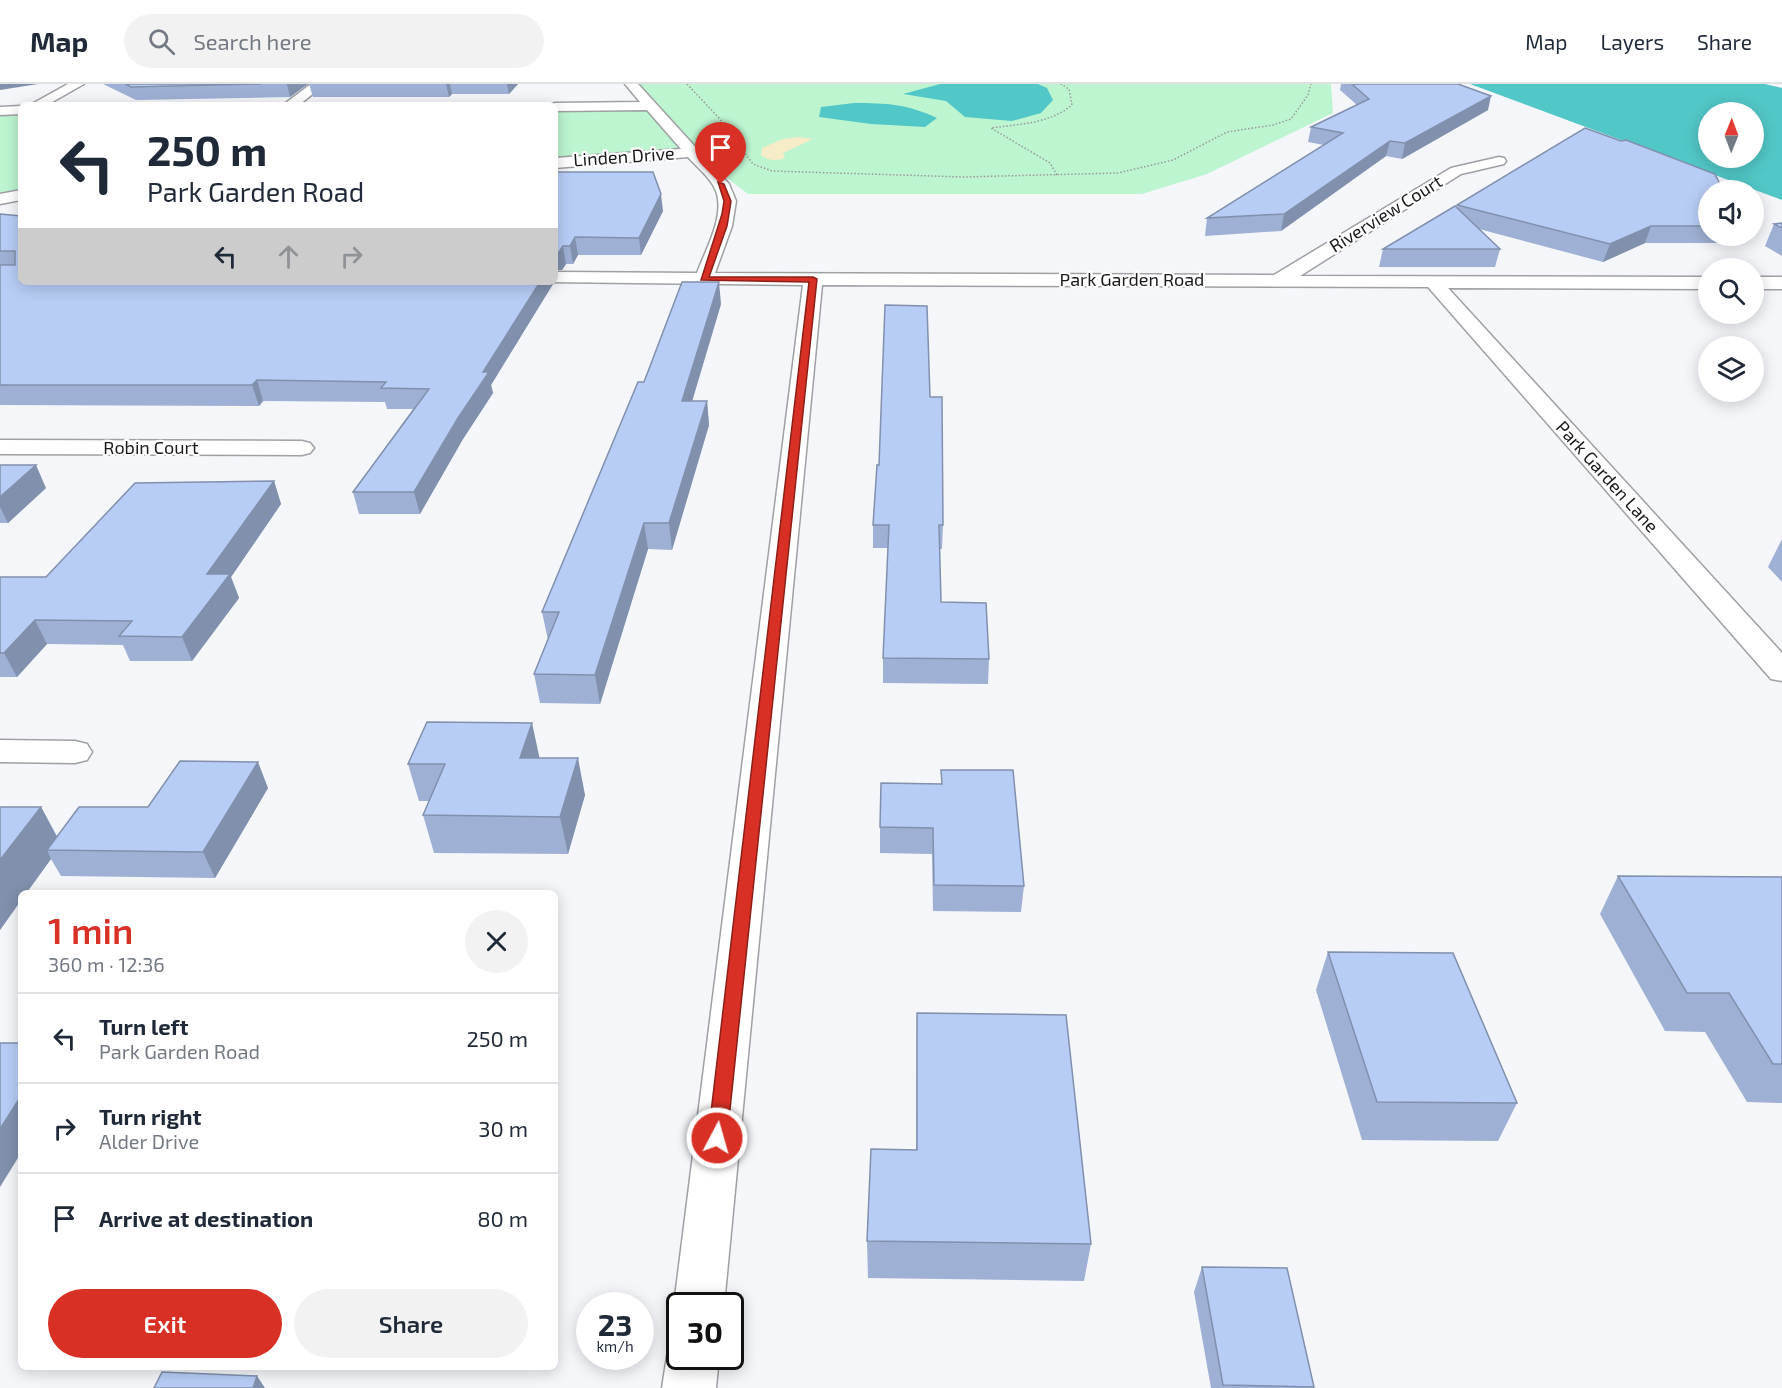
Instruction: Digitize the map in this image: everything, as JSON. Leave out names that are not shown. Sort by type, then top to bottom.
[{"type":"street","points":[[43,102],[78,84]]},
{"type":"street","points":[[294,102],[319,84]]},
{"type":"street","points":[[632,84],[721,184],[728,201],[723,226],[704,279]]},
{"type":"street","points":[[558,107],[651,106]]},
{"type":"street","points":[[0,111],[18,110]]},
{"type":"street","name":"Linden Drive","points":[[558,163],[693,152]]},
{"type":"street","name":"Riverview Court","points":[[1278,281],[1456,171],[1499,161]]},
{"type":"street","points":[[0,199],[18,196]]},
{"type":"street","name":"Park Garden Road","points":[[558,278],[1698,282]]},
{"type":"street","points":[[700,1292],[813,279]]},
{"type":"street","name":"Park Garden Lane","points":[[1432,281],[1782,672]]},
{"type":"street","points":[[1764,283],[1782,283]]},
{"type":"street","name":"Robin Court","points":[[0,447],[302,448]]},
{"type":"street","points":[[0,751],[75,752]]},
{"type":"street","points":[[689,1388],[691,1370]]},
{"type":"path","points":[[687,84],[719,118],[753,164],[772,171],[964,177],[1119,172],[1162,163],[1191,152],[1227,132],[1274,125],[1291,119],[1308,95],[1311,84]]},
{"type":"path","points":[[1058,175],[1050,163],[992,128],[1065,113],[1072,105],[1069,89],[1061,84]]},
{"type":"green space","points":[[631,84],[1331,84],[1333,113],[1207,174],[1142,194],[748,194],[693,152],[558,163],[558,107],[651,106]]},
{"type":"green space","points":[[18,110],[18,196],[0,199],[0,111]]},
{"type":"sand","points":[[798,137],[813,139],[783,153],[785,158],[782,159],[770,159],[761,155],[762,148],[783,139]]},
{"type":"water","points":[[940,84],[1038,84],[1047,88],[1053,100],[1041,113],[1012,121],[965,117],[946,101],[903,94]]},
{"type":"water","points":[[1470,84],[1765,84],[1782,88],[1782,200],[1764,193],[1764,180],[1728,180]]},
{"type":"water","points":[[854,103],[896,105],[937,118],[925,127],[871,124],[819,117],[821,107]]},
{"type":"building","points":[[126,84],[261,84],[131,87]]},
{"type":"building","points":[[1352,84],[1458,84],[1491,96],[1405,143],[1390,141],[1284,214],[1207,218],[1343,133],[1311,127],[1369,99]]},
{"type":"building","points":[[1585,128],[1621,141],[1626,140],[1715,174],[1718,180],[1698,180],[1698,226],[1651,226],[1610,244],[1457,205]]},
{"type":"building","points":[[558,172],[653,172],[661,194],[639,238],[575,237],[570,246],[563,246],[559,252]]},
{"type":"building","points":[[1455,206],[1500,249],[1383,249]]},
{"type":"building","points":[[0,214],[18,216],[18,285],[538,285],[483,372],[489,372],[458,418],[414,492],[353,492],[429,389],[381,388],[386,382],[257,380],[252,385],[0,385],[0,265],[15,265],[15,251],[0,251]]},
{"type":"building","points":[[682,282],[719,282],[682,401],[707,401],[669,523],[644,523],[595,675],[534,674],[559,612],[542,612],[638,382],[644,382]]},
{"type":"building","points":[[885,305],[927,306],[930,397],[942,397],[943,525],[939,525],[941,602],[986,603],[989,659],[883,658],[889,525],[873,525],[877,465],[879,465]]},
{"type":"building","points":[[0,465],[36,465],[0,497]]},
{"type":"building","points":[[274,481],[207,574],[230,574],[182,637],[119,636],[132,621],[35,620],[4,653],[0,653],[0,577],[46,577],[135,483]]},
{"type":"building","points":[[427,722],[532,723],[520,758],[578,758],[560,817],[423,815],[445,764],[408,764]]},
{"type":"building","points":[[180,761],[258,762],[203,852],[47,850],[79,807],[148,807]]},
{"type":"building","points":[[941,770],[1013,770],[1024,886],[934,885],[933,828],[880,827],[881,783],[942,784]]},
{"type":"building","points":[[0,807],[41,807],[0,860]]},
{"type":"building","points":[[1618,876],[1782,877],[1782,1064],[1773,1064],[1729,993],[1687,993]]},
{"type":"building","points":[[1328,952],[1453,953],[1517,1103],[1377,1102]]},
{"type":"building","points":[[917,1013],[1066,1015],[1091,1244],[867,1241],[871,1149],[917,1150]]},
{"type":"building","points":[[0,1043],[18,1043],[18,1101],[0,1129]]},
{"type":"building","points":[[1202,1267],[1287,1268],[1314,1387],[1223,1385]]},
{"type":"building","points":[[162,1372],[257,1376],[253,1388],[154,1388]]},
{"type":"route","points":[[717,1138],[813,279],[704,279],[726,214],[728,201],[721,184]]}]
